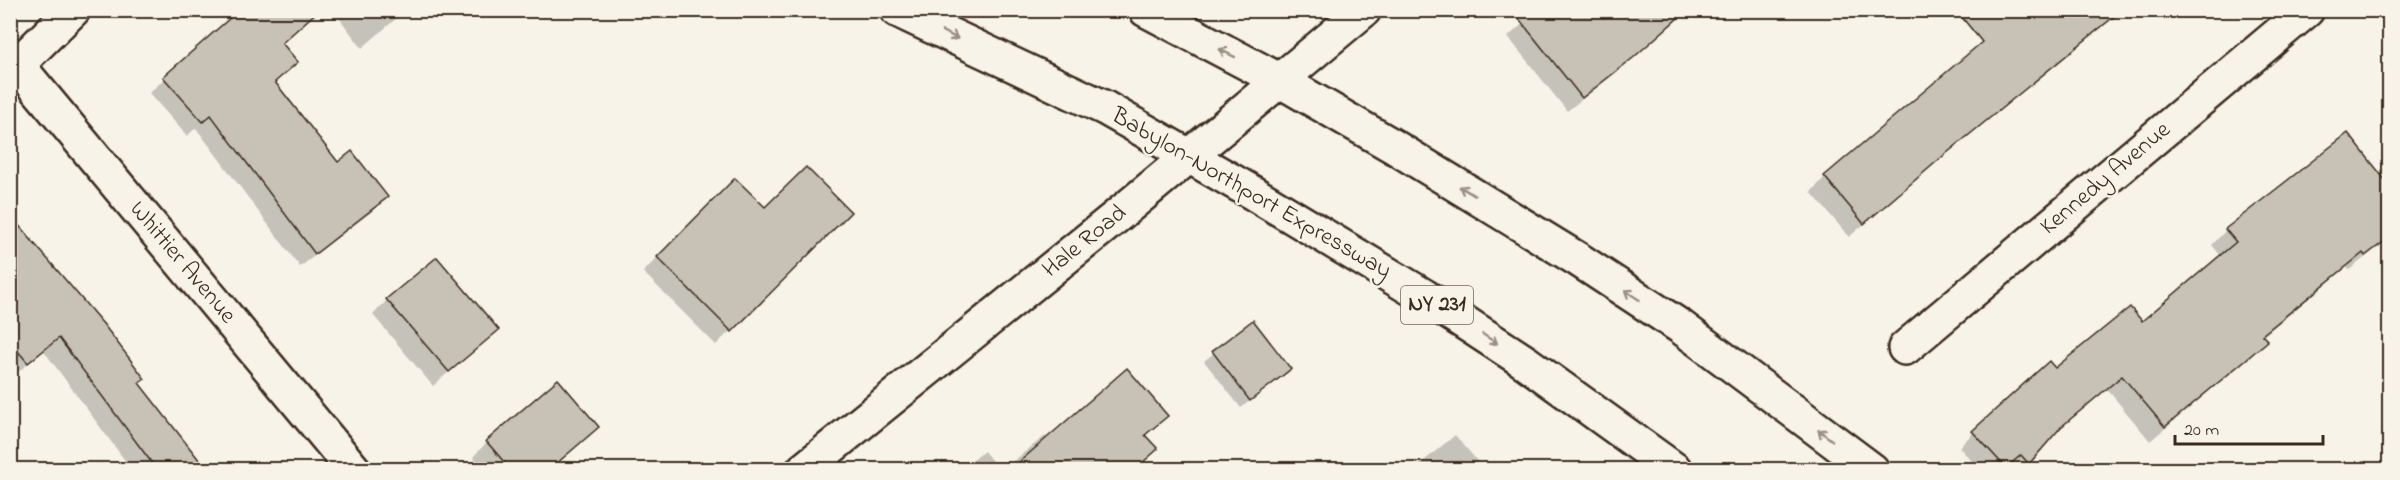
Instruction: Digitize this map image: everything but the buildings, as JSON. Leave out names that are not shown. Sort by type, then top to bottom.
[{"type":"street","points":[[13,64],[73,10]]},
{"type":"street","name":"Babylon-Northport Expressway","points":[[897,10],[1105,108],[1189,156],[1424,296],[1525,362],[1676,470]]},
{"type":"street","points":[[1146,10],[1279,80],[1470,192],[1579,260],[1681,327],[1872,470]]},
{"type":"street","name":"Hale Road","points":[[803,470],[1189,156],[1364,10]]},
{"type":"street","name":"Kennedy Avenue","points":[[1905,348],[2307,10]]},
{"type":"street","name":"Whittier Avenue","points":[[13,64],[354,470]]}]
